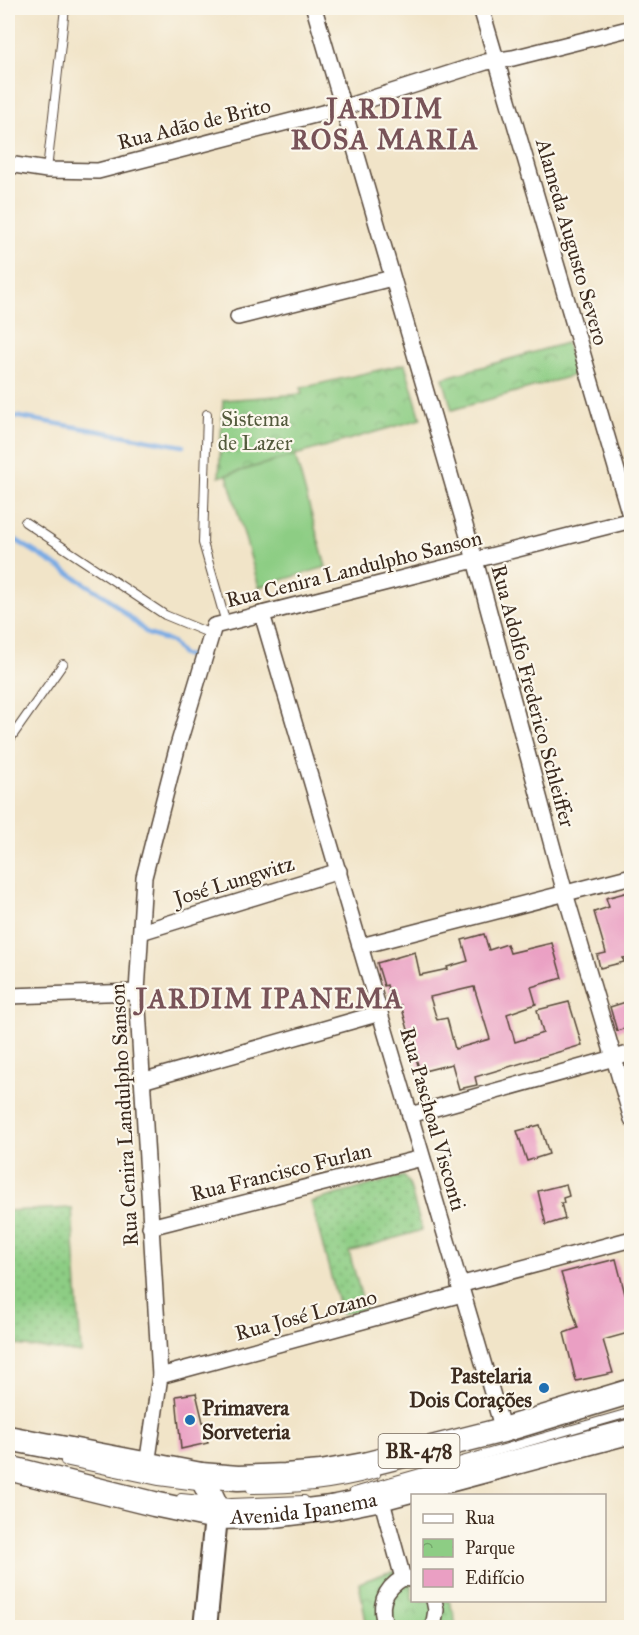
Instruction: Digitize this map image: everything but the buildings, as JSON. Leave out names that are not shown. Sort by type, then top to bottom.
[{"type":"main road","name":"Avenida Ipanema","points":[[8,1468],[148,1503],[211,1494],[238,1478],[321,1473],[364,1465],[503,1430],[632,1391]]},
{"type":"main road","name":"Avenida Ipanema","points":[[8,1438],[147,1465],[211,1494],[276,1515],[331,1508],[381,1498],[632,1431]]},
{"type":"main road","points":[[205,1628],[211,1494]]},
{"type":"street","name":"Rua Adolfo Frederico Schleiffer","points":[[314,8],[475,560],[565,894],[632,1119]]},
{"type":"street","name":"Alameda Augusto Severo","points":[[481,8],[631,521]]},
{"type":"street","name":"Rua Adão de Brito","points":[[8,164],[47,170],[98,171],[342,108],[486,62],[632,28]]},
{"type":"street","points":[[238,317],[392,278]]},
{"type":"street","name":"Rua Cenira Landulpho Sanson","points":[[147,1465],[160,1376],[137,992],[144,877],[177,749],[214,626],[631,521]]},
{"type":"street","name":"Rua Paschoal Visconti","points":[[262,614],[503,1430]]},
{"type":"street","name":"José Lungwitz","points":[[141,932],[339,871]]},
{"type":"street","points":[[361,946],[632,876]]},
{"type":"street","points":[[8,996],[137,992]]},
{"type":"street","points":[[142,1081],[380,1013]]},
{"type":"street","points":[[410,1114],[632,1053]]},
{"type":"street","name":"Rua Francisco Furlan","points":[[150,1227],[423,1158]]},
{"type":"street","name":"Rua José Lozano","points":[[160,1376],[632,1239]]},
{"type":"street","points":[[381,1498],[408,1578],[394,1583],[386,1594],[382,1605],[382,1616],[387,1628]]},
{"type":"street","points":[[433,1628],[436,1610],[434,1602]]},
{"type":"lane","points":[[47,170],[65,8]]},
{"type":"lane","points":[[207,414],[203,543],[226,623]]},
{"type":"lane","points":[[25,522],[165,615],[211,634]]},
{"type":"lane","points":[[8,742],[63,664]]},
{"type":"lane","points":[[597,1413],[632,1403]]},
{"type":"lane","points":[[348,1494],[632,1412]]},
{"type":"lane","points":[[484,1444],[529,1431]]},
{"type":"lane","points":[[52,1458],[211,1494],[231,1503],[317,1498]]},
{"type":"lane","points":[[247,1489],[300,1489],[347,1482],[381,1473]]},
{"type":"lane","points":[[170,1496],[211,1494]]},
{"type":"green space","points":[[566,343],[575,375],[452,410],[443,378]]},
{"type":"green space","name":"Sistema de Lazer","points":[[405,364],[421,419],[219,477],[223,400],[302,394],[301,388]]},
{"type":"green space","points":[[295,455],[326,567],[259,587],[227,475]]},
{"type":"green space","points":[[403,1176],[409,1183],[422,1230],[349,1252],[365,1309],[341,1314],[311,1202]]},
{"type":"green space","points":[[72,1208],[81,1353],[8,1344],[8,1211]]},
{"type":"green space","points":[[411,1568],[411,1602],[449,1602],[456,1627],[367,1627],[359,1583],[386,1573]]},
{"type":"waterway","points":[[8,415],[183,446]]},
{"type":"waterway","points":[[8,535],[108,598],[148,634],[172,642],[182,655],[191,656]]},
{"type":"place","name":"Pastelaria Dois Corações","points":[[544,1388]]},
{"type":"place","name":"Primavera Sorveteria","points":[[190,1420]]},
{"type":"district","name":"JARDIM ROSA MARIA","points":[[385,124]]},
{"type":"district","name":"JARDIM IPANEMA","points":[[270,999]]}]
